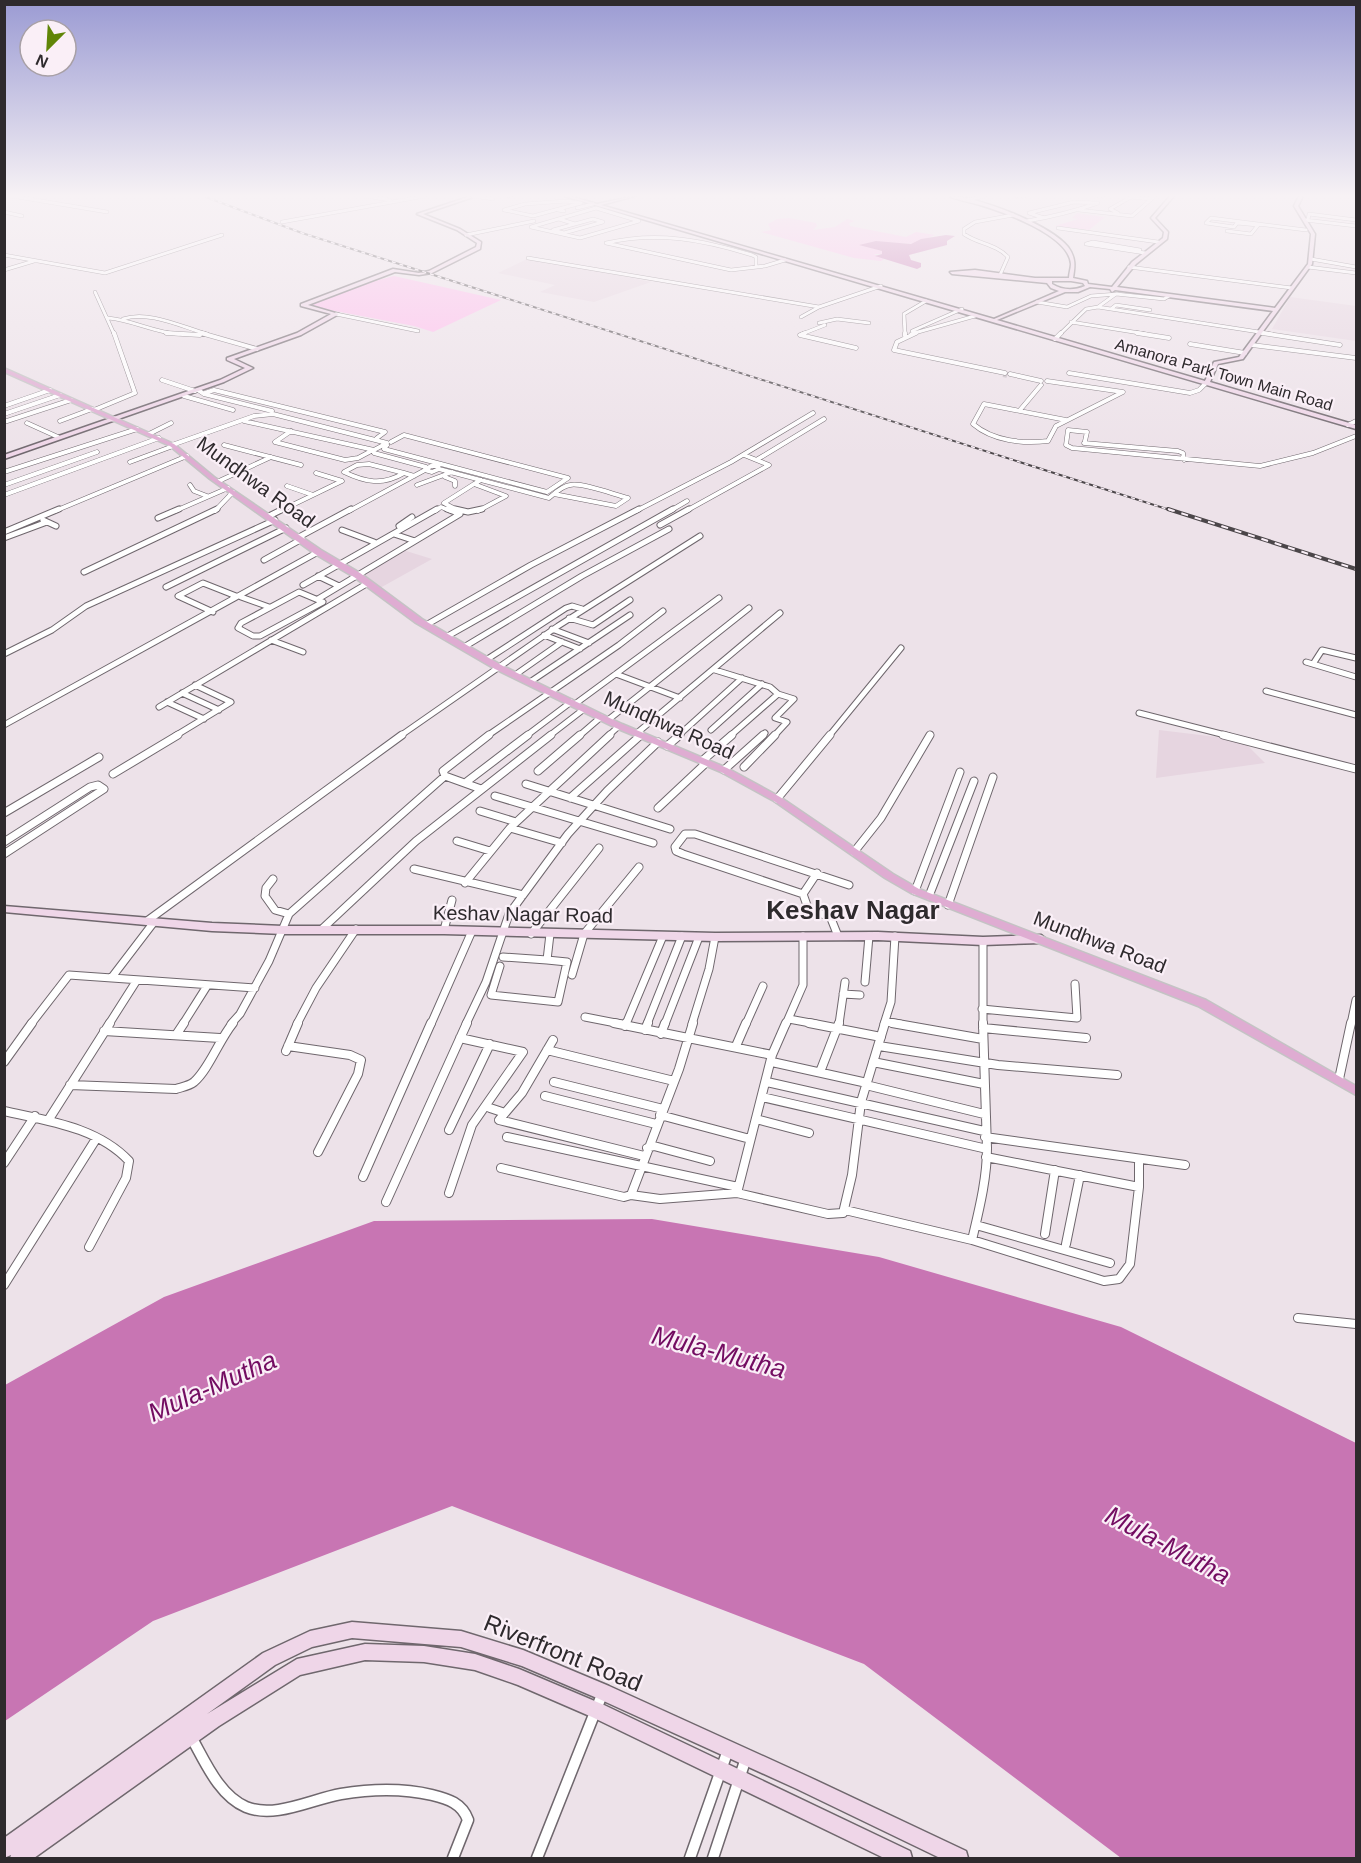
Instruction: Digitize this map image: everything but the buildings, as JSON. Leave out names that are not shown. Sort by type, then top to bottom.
[{"type":"main road","name":"Mundhwa Road","points":[[5,371],[159,438],[318,552],[357,575],[446,637],[498,667],[619,726],[724,770],[777,800],[915,891],[1108,964],[1202,1003],[1339,1079],[1356,1091]]},
{"type":"main road","name":"Mundhwa Road","points":[[1339,1079],[1356,1081]]},
{"type":"street","points":[[361,283],[303,305],[418,331]]},
{"type":"street","points":[[676,283],[819,307]]},
{"type":"street","name":"Amanora Park Town Main Road","points":[[868,283],[975,316],[1354,424]]},
{"type":"street","name":"Amanora Park Town Main Road","points":[[868,283],[1056,338]]},
{"type":"street","points":[[1051,283],[1058,289]]},
{"type":"street","points":[[1085,283],[1088,286]]},
{"type":"street","points":[[1098,307],[1115,291],[1120,283]]},
{"type":"street","points":[[1253,283],[1292,288]]},
{"type":"street","points":[[1069,373],[1190,393],[1196,392],[1207,382],[1215,363],[1240,360],[1296,283]]},
{"type":"street","points":[[809,320],[801,317],[819,307],[879,286]]},
{"type":"street","points":[[993,318],[1065,290],[1088,286],[1276,311]]},
{"type":"street","points":[[993,318],[1058,289],[1065,290]]},
{"type":"street","points":[[1037,302],[1067,307],[1078,300],[1115,291]]},
{"type":"street","points":[[60,421],[135,393],[108,318],[95,292]]},
{"type":"street","points":[[1111,309],[1121,300],[1152,307]]},
{"type":"street","points":[[905,336],[904,314],[926,301]]},
{"type":"street","points":[[1116,305],[1152,307]]},
{"type":"street","points":[[1056,338],[1086,309],[1098,307],[1340,345]]},
{"type":"street","points":[[1146,315],[1152,307]]},
{"type":"street","points":[[960,310],[905,336],[897,342],[894,350],[1039,382],[1123,391],[1056,426],[1050,440],[1039,442],[992,435],[972,424],[984,404],[1066,420]]},
{"type":"street","points":[[4,457],[113,418],[199,391],[249,369],[229,360],[299,333],[336,314]]},
{"type":"street","points":[[123,319],[131,316],[147,317],[257,348]]},
{"type":"street","points":[[905,336],[975,316]]},
{"type":"street","points":[[108,318],[123,319],[170,334],[212,335]]},
{"type":"street","points":[[856,348],[800,335],[825,325],[817,323],[837,319],[869,323]]},
{"type":"street","points":[[1071,322],[1169,338]]},
{"type":"street","points":[[1190,344],[1245,353]]},
{"type":"street","points":[[1252,345],[1356,358]]},
{"type":"street","points":[[162,380],[391,442]]},
{"type":"street","points":[[1020,410],[1039,382]]},
{"type":"street","points":[[199,391],[214,390],[385,432],[377,438]]},
{"type":"street","points":[[4,410],[55,393]]},
{"type":"street","points":[[4,410],[55,393]]},
{"type":"street","points":[[184,396],[233,410]]},
{"type":"street","points":[[4,422],[71,400]]},
{"type":"street","points":[[426,625],[531,565],[744,455],[813,413]]},
{"type":"street","points":[[130,462],[244,421],[273,414],[387,443],[358,458],[345,460],[275,442],[291,431]]},
{"type":"street","points":[[758,459],[824,419]]},
{"type":"street","points":[[244,421],[374,451],[427,469]]},
{"type":"street","points":[[27,423],[58,437]]},
{"type":"street","points":[[149,434],[171,423]]},
{"type":"street","points":[[4,472],[137,429]]},
{"type":"street","points":[[1083,449],[1088,432],[1068,430],[1066,445],[1083,449],[1247,466],[1272,465],[1356,436]]},
{"type":"street","points":[[783,431],[798,435]]},
{"type":"street","points":[[404,435],[568,478],[547,492],[439,466],[384,449],[391,442],[404,435]]},
{"type":"street","points":[[5,495],[159,438]]},
{"type":"street","points":[[1085,441],[1178,451],[1183,453],[1184,460]]},
{"type":"street","points":[[224,445],[301,465]]},
{"type":"street","points":[[84,446],[108,457]]},
{"type":"street","points":[[4,485],[97,452]]},
{"type":"street","points":[[660,525],[769,465],[744,455]]},
{"type":"street","points":[[4,532],[187,456]]},
{"type":"street","points":[[219,481],[271,457]]},
{"type":"street","points":[[405,473],[391,482],[381,484],[344,472],[363,464],[405,473],[414,476]]},
{"type":"street","points":[[264,560],[327,522],[427,469],[439,466],[452,472],[549,498],[554,494],[573,484],[628,498],[624,503],[616,506],[554,494]]},
{"type":"street","points":[[51,469],[61,474]]},
{"type":"street","points":[[327,522],[346,515],[427,469]]},
{"type":"street","points":[[445,477],[452,472]]},
{"type":"street","points":[[4,654],[52,630],[86,606],[272,518],[342,481],[316,473]]},
{"type":"street","points":[[417,485],[427,479],[445,477],[455,481],[455,486]]},
{"type":"street","points":[[474,484],[506,496],[485,511],[477,513],[444,503],[474,484],[481,480]]},
{"type":"street","points":[[190,484],[194,491],[207,496]]},
{"type":"street","points":[[287,486],[313,495]]},
{"type":"street","points":[[158,518],[207,496],[230,490]]},
{"type":"street","points":[[84,572],[214,512],[230,490]]},
{"type":"street","points":[[670,493],[697,505]]},
{"type":"street","points":[[446,637],[687,501]]},
{"type":"street","points":[[318,599],[460,514],[441,507],[338,563]]},
{"type":"street","points":[[303,585],[412,517]]},
{"type":"street","points":[[38,518],[56,526]]},
{"type":"street","points":[[4,538],[47,522]]},
{"type":"street","points":[[166,587],[286,528]]},
{"type":"street","points":[[464,647],[582,576],[669,529]]},
{"type":"street","points":[[342,530],[374,542]]},
{"type":"street","points":[[394,534],[415,541]]},
{"type":"street","points":[[112,977],[150,922],[431,713],[582,609],[700,536]]},
{"type":"street","points":[[4,725],[241,597],[318,552]]},
{"type":"street","points":[[318,576],[339,586]]},
{"type":"street","points":[[203,583],[236,596],[211,612],[180,598],[178,596],[203,583]]},
{"type":"street","points":[[159,707],[368,583]]},
{"type":"street","points":[[294,592],[303,592],[322,602],[264,635],[253,636],[238,628],[241,623],[268,606],[294,592]]},
{"type":"street","points":[[241,597],[268,606]]},
{"type":"street","points":[[465,783],[719,598]]},
{"type":"street","points":[[569,618],[593,625],[630,600]]},
{"type":"street","points":[[486,660],[566,608],[572,606],[582,609]]},
{"type":"street","points":[[538,771],[749,608]]},
{"type":"street","points":[[481,789],[442,773],[447,766],[497,728],[551,693],[663,611]]},
{"type":"street","points":[[570,798],[639,734],[780,613]]},
{"type":"street","points":[[530,682],[630,615]]},
{"type":"street","points":[[552,629],[589,643]]},
{"type":"street","points":[[544,635],[580,649]]},
{"type":"street","points":[[271,640],[303,652]]},
{"type":"street","points":[[515,675],[562,642]]},
{"type":"street","points":[[777,800],[901,648]]},
{"type":"street","points":[[1313,664],[1319,651],[1322,650],[1356,658]]},
{"type":"street","points":[[1306,662],[1356,677]]},
{"type":"street","points":[[715,670],[762,684],[778,694],[794,699],[775,718],[787,722],[744,767]]},
{"type":"street","points":[[616,674],[680,698]]},
{"type":"street","points":[[667,746],[742,678]]},
{"type":"street","points":[[711,730],[762,684]]},
{"type":"street","points":[[113,774],[219,710],[231,700],[195,685]]},
{"type":"street","points":[[1266,691],[1356,716]]},
{"type":"street","points":[[182,693],[219,710]]},
{"type":"street","points":[[658,808],[778,694]]},
{"type":"street","points":[[167,702],[204,719]]},
{"type":"street","points":[[322,929],[368,882],[584,708]]},
{"type":"street","points":[[1139,713],[1356,769]]},
{"type":"street","points":[[465,883],[510,828],[619,726]]},
{"type":"street","points":[[724,770],[765,733]]},
{"type":"street","points":[[854,852],[881,818],[930,735]]},
{"type":"street","points":[[386,1202],[409,1146],[486,981],[509,914],[579,822],[658,742]]},
{"type":"street","points":[[4,813],[99,757]]},
{"type":"street","points":[[915,891],[960,772]]},
{"type":"street","points":[[70,1085],[185,1088],[200,1075],[220,1038],[240,1014],[283,930],[288,914],[445,776]]},
{"type":"street","points":[[948,905],[993,777]]},
{"type":"street","points":[[929,896],[974,781]]},
{"type":"street","points":[[526,784],[670,829]]},
{"type":"street","points":[[4,842],[90,787],[98,785],[104,789],[4,854]]},
{"type":"street","points":[[495,796],[653,843]]},
{"type":"street","points":[[480,811],[516,822]]},
{"type":"street","points":[[510,828],[562,843]]},
{"type":"street","points":[[803,894],[683,854],[676,851],[675,847],[685,834],[695,834],[849,885]]},
{"type":"street","points":[[457,841],[490,851]]},
{"type":"street","points":[[531,934],[599,848]]},
{"type":"street","points":[[572,975],[584,934],[639,867]]},
{"type":"street","points":[[414,869],[523,895]]},
{"type":"street","points":[[803,894],[817,873]]},
{"type":"street","points":[[273,879],[265,896],[275,910],[288,914]]},
{"type":"street","points":[[803,894],[809,911],[827,914],[833,918],[838,936]]},
{"type":"street","points":[[444,930],[452,900]]},
{"type":"street","name":"Keshav Nagar Road","points":[[4,909],[150,922],[283,930],[444,930],[699,937],[896,936],[983,941],[1042,939]]},
{"type":"street","points":[[318,1152],[362,1065],[361,1060],[350,1055],[287,1049],[301,1012],[318,980],[356,929]]},
{"type":"street","points":[[363,1177],[472,931]]},
{"type":"street","points":[[547,960],[550,934]]},
{"type":"street","points":[[625,1026],[643,989],[663,936]]},
{"type":"street","points":[[645,1030],[682,936]]},
{"type":"street","points":[[737,1190],[772,1059],[803,985],[803,936]]},
{"type":"street","points":[[866,982],[869,936]]},
{"type":"street","points":[[845,1210],[860,1122],[861,1102],[887,1022],[891,1002],[896,936]]},
{"type":"street","points":[[661,1034],[699,937]]},
{"type":"street","points":[[631,1195],[688,1038],[709,969],[715,937]]},
{"type":"street","points":[[972,1240],[984,1185],[987,1153],[982,1009],[983,941]]},
{"type":"street","points":[[500,966],[491,995],[558,1002],[568,966],[567,962],[502,957]]},
{"type":"street","points":[[4,1062],[63,980],[75,974],[255,988]]},
{"type":"street","points":[[49,1119],[137,980]]},
{"type":"street","points":[[820,1071],[837,1028],[845,982]]},
{"type":"street","points":[[982,1009],[1077,1018],[1075,984]]},
{"type":"street","points":[[176,1035],[207,986]]},
{"type":"street","points":[[736,1046],[763,986]]},
{"type":"street","points":[[843,994],[860,995]]},
{"type":"street","points":[[1339,1079],[1356,1000]]},
{"type":"street","points":[[585,1017],[661,1034],[736,1046],[772,1059],[984,1114]]},
{"type":"street","points":[[789,1019],[837,1028],[880,1042],[984,1064],[1039,1071],[1117,1075]]},
{"type":"street","points":[[887,1022],[983,1039]]},
{"type":"street","points":[[983,1028],[1086,1038]]},
{"type":"street","points":[[104,1031],[220,1038]]},
{"type":"street","points":[[449,1193],[472,1125],[522,1055],[520,1050],[460,1038]]},
{"type":"street","points":[[553,1040],[522,1094],[499,1120],[646,1152],[654,1146],[710,1161]]},
{"type":"street","points":[[448,1130],[490,1044]]},
{"type":"street","points":[[547,1050],[674,1081]]},
{"type":"street","points":[[873,1062],[984,1084]]},
{"type":"street","points":[[554,1082],[660,1116],[750,1139]]},
{"type":"street","points":[[767,1082],[861,1102],[985,1134],[1138,1160],[1185,1165]]},
{"type":"street","points":[[545,1096],[660,1116]]},
{"type":"street","points":[[762,1097],[1055,1170],[1139,1187]]},
{"type":"street","points":[[490,1108],[505,1113]]},
{"type":"street","points":[[4,1111],[49,1119],[96,1139],[124,1155],[129,1161],[129,1168],[89,1246]]},
{"type":"street","points":[[4,1163],[35,1116]]},
{"type":"street","points":[[756,1119],[810,1133]]},
{"type":"street","points":[[507,1137],[737,1190],[828,1214],[836,1215],[845,1210],[972,1240],[1104,1281],[1119,1279],[1130,1264],[1139,1187],[1138,1160]]},
{"type":"street","points":[[565,1149],[571,1137]]},
{"type":"street","points":[[4,1285],[96,1139]]},
{"type":"street","points":[[501,1168],[624,1197],[631,1195],[660,1200],[737,1190]]},
{"type":"street","points":[[1045,1234],[1055,1170]]},
{"type":"street","points":[[1066,1244],[1080,1175]]},
{"type":"street","points":[[976,1225],[1110,1263]]},
{"type":"street","points":[[1298,1318],[1356,1324]]},
{"type":"street","name":"Riverfront Road","points":[[16,1850],[182,1720],[269,1659],[310,1639],[352,1630],[461,1639],[523,1658],[746,1757],[959,1858]]},
{"type":"street","name":"Riverfront Road","points":[[16,1850],[297,1667],[365,1652],[424,1654],[475,1662],[519,1677],[598,1711],[903,1858]]},
{"type":"street","points":[[537,1858],[598,1711],[603,1692]]},
{"type":"street","points":[[182,1720],[232,1796],[256,1810],[269,1811],[339,1794],[399,1789],[446,1798],[460,1806],[468,1820],[453,1858]]},
{"type":"street","points":[[690,1858],[728,1749]]},
{"type":"street","points":[[713,1858],[746,1757]]},
{"type":"shaded area","points":[[367,283],[425,283],[501,300],[433,332],[414,326],[309,306],[348,288]]},
{"type":"shaded area","points":[[545,283],[648,283],[594,302],[540,292],[555,285]]},
{"type":"shaded area","points":[[1290,297],[1356,306],[1356,341],[1272,329]]},
{"type":"shaded area","points":[[403,550],[432,559],[380,588],[360,574]]},
{"type":"shaded area","points":[[1159,730],[1242,740],[1265,763],[1156,778]]},
{"type":"water","name":"Mula-Mutha","points":[[652,1219],[879,1257],[1121,1327],[1356,1443],[1356,1858],[1121,1858],[864,1664],[452,1506],[153,1621],[5,1721],[5,1385],[164,1297],[374,1221]]},
{"type":"tunnel","points":[[1003,375],[1008,376]]},
{"type":"railway","points":[[458,283],[1173,511]]},
{"type":"railway","points":[[1168,509],[1356,569]]},
{"type":"district","name":"Keshav Nagar","points":[[853,910]]}]
